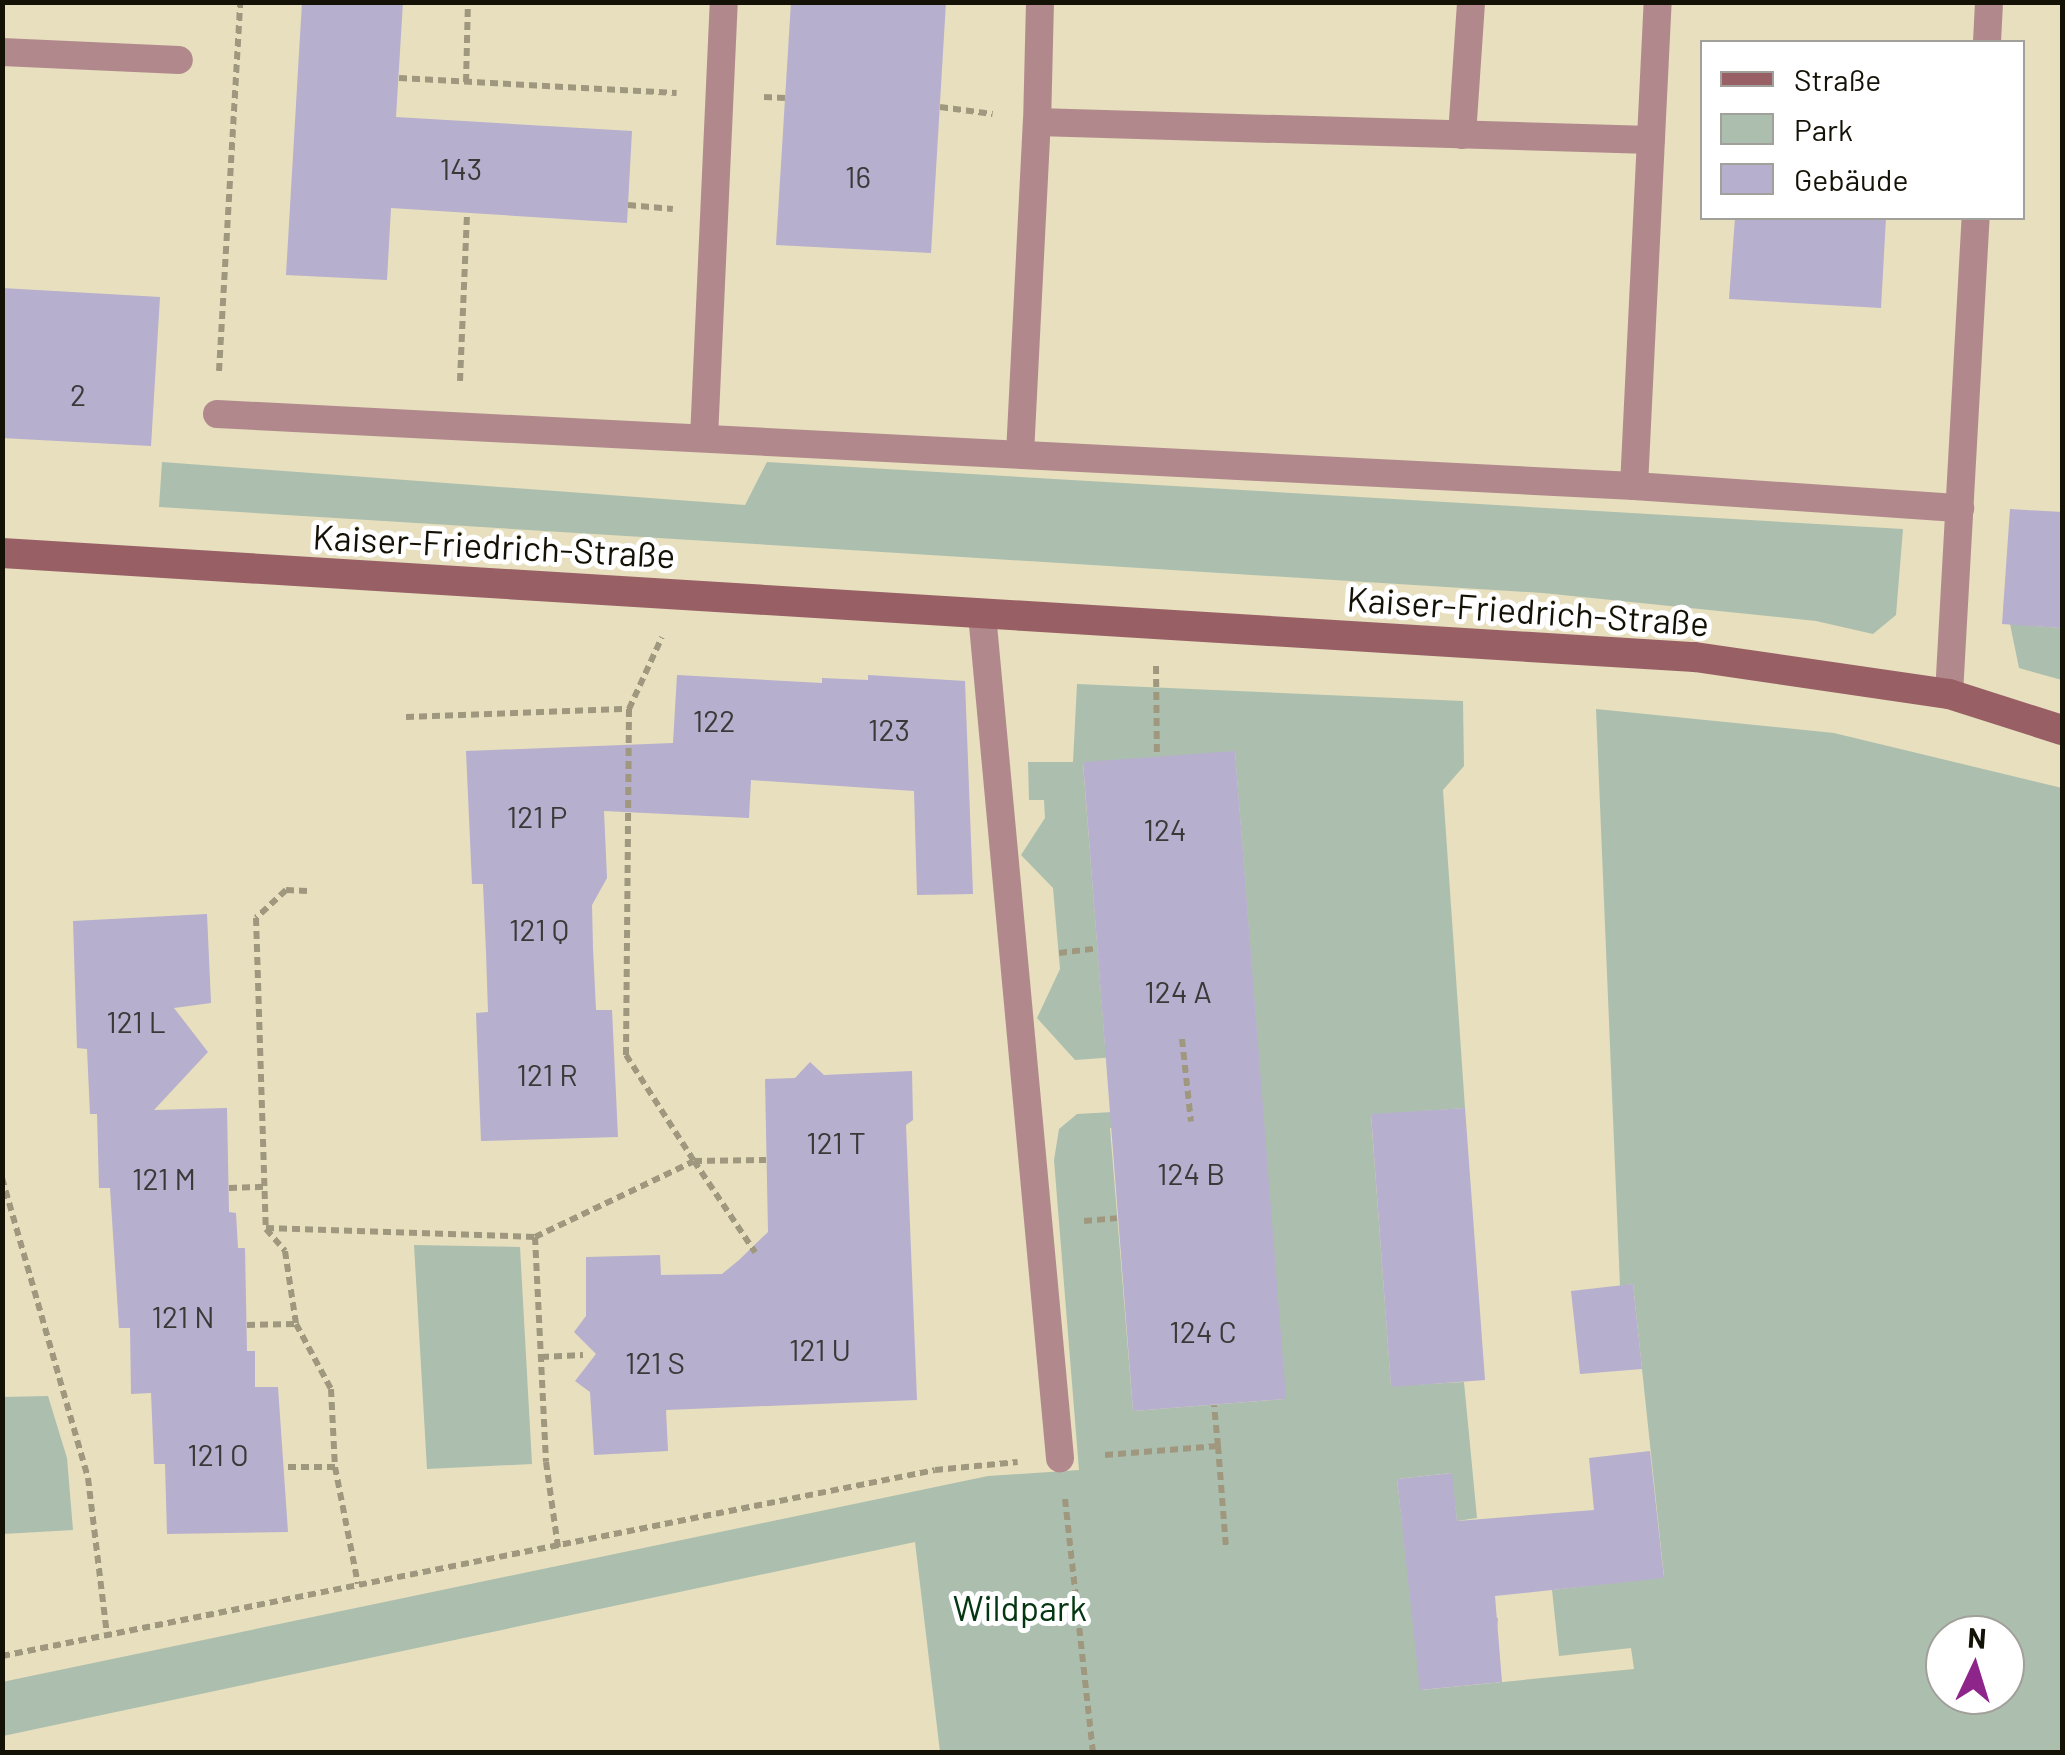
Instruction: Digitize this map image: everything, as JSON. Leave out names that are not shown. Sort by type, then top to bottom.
[{"type":"street","name":"Kaiser-Friedrich-Straße","points":[[2,553],[1695,657],[1949,694],[2062,730]]},
{"type":"lane","points":[[704,438],[724,2]]},
{"type":"lane","points":[[1020,454],[1040,2]]},
{"type":"lane","points":[[1462,135],[1471,2]]},
{"type":"lane","points":[[1634,486],[1658,2]]},
{"type":"lane","points":[[1986,40],[1989,2]]},
{"type":"lane","points":[[2,52],[178,60]]},
{"type":"lane","points":[[1036,122],[1652,140]]},
{"type":"lane","points":[[1949,694],[1976,220]]},
{"type":"lane","points":[[217,414],[1634,486],[1960,508]]},
{"type":"lane","points":[[982,614],[1060,1458]]},
{"type":"path","points":[[217,414],[240,2]]},
{"type":"path","points":[[466,82],[468,2]]},
{"type":"path","points":[[399,78],[720,98]]},
{"type":"path","points":[[457,426],[468,213]]},
{"type":"path","points":[[682,594],[629,709],[626,1055],[755,1252]]},
{"type":"path","points":[[1156,664],[1158,757]]},
{"type":"path","points":[[406,717],[629,709]]},
{"type":"path","points":[[307,891],[286,890],[256,918],[266,1228],[285,1251],[296,1324],[331,1388],[335,1467],[358,1584]]},
{"type":"path","points":[[1182,1040],[1191,1122]]},
{"type":"path","points":[[266,1228],[535,1237],[694,1161],[766,1160]]},
{"type":"path","points":[[2,1178],[88,1478],[107,1635]]},
{"type":"path","points":[[228,1188],[264,1187]]},
{"type":"path","points":[[535,1237],[546,1462],[558,1547]]},
{"type":"path","points":[[247,1325],[296,1324]]},
{"type":"path","points":[[541,1357],[583,1355]]},
{"type":"path","points":[[1214,1405],[1226,1547]]},
{"type":"path","points":[[2,1656],[935,1470],[1218,1446]]},
{"type":"path","points":[[1060,1458],[1093,1749]]},
{"type":"path","points":[[284,1468],[335,1467]]},
{"type":"green space","points":[[162,462],[745,505],[767,462],[1903,529],[1896,615],[1873,634],[1816,621],[1543,593],[159,507]]},
{"type":"green space","points":[[2010,624],[2062,628],[2062,680],[2019,668]]},
{"type":"green space","name":"Wildpark","points":[[1077,684],[1463,701],[1464,766],[1443,790],[1465,1108],[1371,1115],[1391,1386],[1464,1382],[1477,1518],[1457,1521],[1451,1473],[1397,1479],[1414,1626],[1498,1618],[1497,1630],[1421,1690],[1634,1669],[1631,1648],[1559,1656],[1552,1590],[1664,1577],[1633,1284],[1620,1286],[1596,709],[1834,733],[2062,788],[2062,1752],[940,1752],[915,1542],[3,1736],[2,1682],[988,1476],[1079,1470],[1054,1160],[1059,1129],[1077,1114],[1167,1109],[1169,1124],[1110,1128],[1133,1411],[1285,1399],[1235,752],[1083,763],[1105,1045],[1157,1054],[1075,1060],[1037,1018],[1060,969],[1053,888],[1021,855],[1045,818],[1044,800],[1029,800],[1028,762],[1073,762]]},
{"type":"green space","points":[[414,1245],[520,1247],[532,1464],[427,1469]]},
{"type":"green space","points":[[48,1396],[67,1458],[73,1530],[3,1534],[3,1397]]},
{"type":"building","points":[[302,2],[403,2],[396,117],[632,131],[627,223],[391,208],[387,280],[286,275]]},
{"type":"building","points":[[791,2],[946,2],[931,253],[776,245]]},
{"type":"building","points":[[1735,220],[1886,220],[1881,308],[1729,299]]},
{"type":"building","points":[[2,288],[160,297],[151,446],[2,438]]},
{"type":"building","points":[[2010,509],[2062,512],[2062,628],[2002,624]]},
{"type":"building","points":[[677,675],[822,683],[822,678],[868,680],[868,675],[965,681],[973,894],[917,895],[914,791],[751,780],[749,818],[604,811],[607,878],[592,905],[593,948],[596,1010],[612,1010],[618,1137],[481,1141],[476,1013],[488,1012],[486,952],[483,884],[472,884],[466,751],[673,743]]},
{"type":"building","points":[[1235,751],[1286,1399],[1133,1411],[1083,762]]},
{"type":"building","points":[[207,914],[211,1003],[174,1008],[208,1052],[154,1110],[227,1108],[229,1212],[236,1213],[238,1248],[245,1248],[247,1351],[255,1351],[255,1387],[278,1387],[288,1532],[167,1534],[165,1464],[154,1464],[151,1393],[131,1394],[130,1328],[119,1328],[110,1188],[99,1188],[97,1114],[90,1114],[87,1049],[77,1048],[73,921]]},
{"type":"building","points":[[810,1062],[824,1075],[912,1071],[913,1120],[906,1125],[917,1400],[666,1410],[668,1451],[594,1455],[590,1392],[575,1381],[596,1354],[574,1332],[586,1316],[586,1257],[660,1255],[661,1275],[722,1274],[739,1260],[768,1232],[765,1079],[795,1078]]},
{"type":"building","points":[[1465,1108],[1485,1380],[1391,1387],[1371,1114]]},
{"type":"building","points":[[1633,1284],[1642,1369],[1580,1374],[1571,1291]]},
{"type":"building","points":[[1650,1451],[1664,1578],[1495,1596],[1502,1682],[1420,1690],[1397,1479],[1452,1473],[1457,1521],[1594,1510],[1589,1458]]}]
